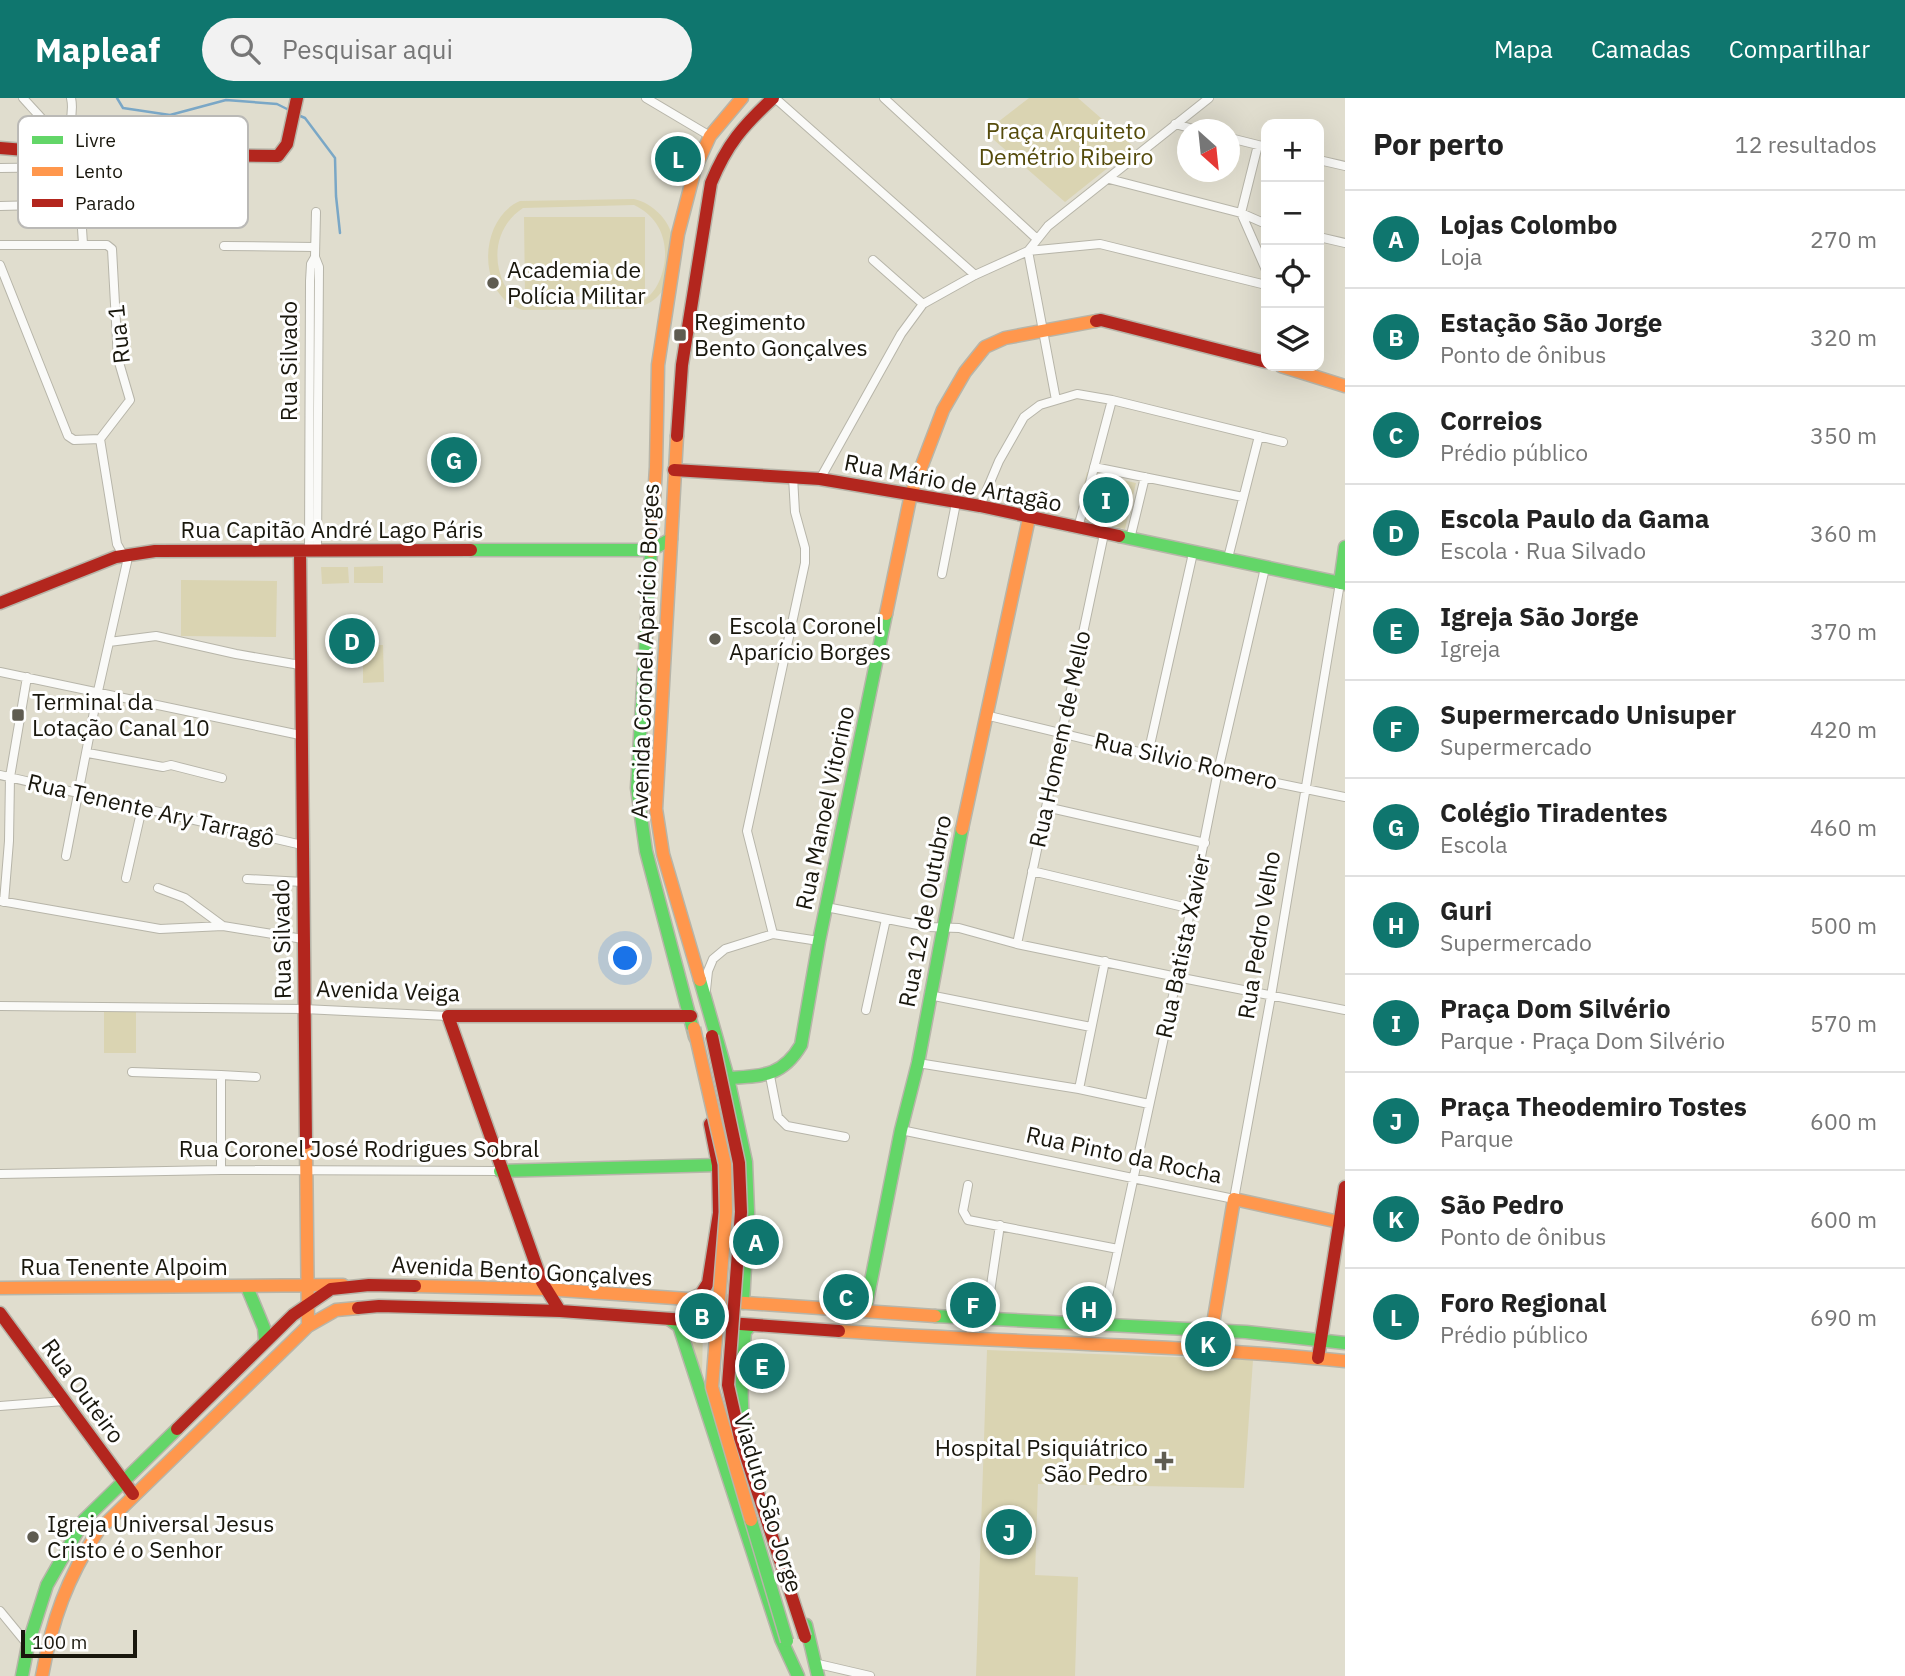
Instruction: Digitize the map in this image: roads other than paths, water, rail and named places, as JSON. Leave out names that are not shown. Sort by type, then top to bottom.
[{"type":"main road","name":"Avenida Coronel Aparício Borges","points":[[689,1300],[701,1294],[708,1283],[719,1213],[718,1165],[693,1022],[645,851],[637,788],[651,550],[658,365],[663,321],[690,184],[710,136],[742,98]]},
{"type":"main road","name":"Avenida Coronel Aparício Borges","points":[[743,1303],[747,1250],[746,1162],[728,1077],[663,854],[656,809],[682,365],[711,183],[719,163],[741,128],[774,98]]},
{"type":"main road","points":[[248,157],[271,157],[283,152],[297,101]]},
{"type":"main road","points":[[0,148],[18,148]]},
{"type":"main road","name":"Rua Manoel Vitorino","points":[[770,1076],[795,1057],[801,1045],[819,941],[911,494],[943,410],[971,364],[985,347],[1004,338],[1101,320],[1261,361]]},
{"type":"main road","points":[[1297,371],[1345,386]]},
{"type":"main road","name":"Rua Mário de Artagão","points":[[674,470],[820,479],[911,494],[980,506],[1343,583]]},
{"type":"main road","name":"Rua 12 de Outubro","points":[[865,1311],[901,1130],[918,1063],[942,927],[985,715],[1029,518]]},
{"type":"main road","name":"Rua Capitão André Lago Páris","points":[[0,603],[123,555],[155,551],[651,550],[671,539]]},
{"type":"main road","name":"Rua Pedro Velho","points":[[1343,583],[1345,547]]},
{"type":"main road","name":"Rua Silvado","points":[[308,1326],[300,665],[309,551]]},
{"type":"main road","points":[[448,1016],[500,1171],[525,1230],[549,1300],[559,1311]]},
{"type":"main road","name":"Avenida Veiga","points":[[448,1016],[693,1022]]},
{"type":"main road","name":"Viaduto São Jorge","points":[[710,1021],[739,1163],[741,1212],[728,1385],[740,1438],[816,1670]]},
{"type":"main road","name":"Viaduto São Jorge","points":[[693,1022],[724,1164],[726,1212],[712,1387],[796,1672]]},
{"type":"main road","points":[[728,1077],[770,1076]]},
{"type":"main road","name":"Rua Coronel José Rodrigues Sobral","points":[[500,1171],[718,1165]]},
{"type":"main road","points":[[1318,1358],[1345,1186]]},
{"type":"main road","name":"Rua Pedro Velho","points":[[1212,1330],[1234,1199]]},
{"type":"main road","name":"Rua Pinto da Rocha","points":[[1234,1199],[1339,1222]]},
{"type":"main road","points":[[715,1247],[728,1256],[747,1250]]},
{"type":"main road","name":"Avenida Bento Gonçalves","points":[[22,1676],[28,1645],[47,1585],[83,1520],[265,1340],[308,1303],[331,1289],[369,1285],[545,1289],[986,1319],[1212,1330],[1345,1343]]},
{"type":"main road","name":"Rua Tenente Alpoim","points":[[0,1288],[369,1285]]},
{"type":"main road","name":"Rua Tenente Alpoim","points":[[247,1287],[264,1328],[265,1340]]},
{"type":"main road","name":"Avenida Bento Gonçalves","points":[[42,1676],[47,1648],[64,1591],[98,1531],[308,1326],[336,1310],[379,1306],[559,1311],[932,1338],[1244,1351],[1345,1362]]},
{"type":"main road","name":"Rua Outeiro","points":[[0,1313],[133,1494]]},
{"type":"main road","points":[[668,1319],[679,1326],[781,1639],[796,1672]]},
{"type":"main road","points":[[750,1325],[746,1332],[741,1384],[745,1436],[810,1636],[816,1670]]},
{"type":"main road","points":[[699,1388],[714,1376],[728,1376],[741,1384]]},
{"type":"street","points":[[23,98],[39,116]]},
{"type":"street","points":[[70,116],[73,105],[71,98]]},
{"type":"street","points":[[646,98],[710,136]]},
{"type":"street","points":[[774,98],[975,275]]},
{"type":"street","points":[[884,98],[1037,239]]},
{"type":"street","points":[[1056,400],[1028,251],[1048,226],[1209,98]]},
{"type":"street","points":[[1240,140],[1261,146]]},
{"type":"street","points":[[1261,149],[1241,212],[1261,258]]},
{"type":"street","points":[[1324,161],[1345,166]]},
{"type":"street","points":[[0,168],[18,168]]},
{"type":"street","points":[[1110,179],[1241,212],[1261,222]]},
{"type":"street","points":[[0,206],[18,206]]},
{"type":"street","name":"Rua Silvado","points":[[309,551],[313,532],[314,281],[319,267],[315,257],[316,212]]},
{"type":"street","points":[[0,245],[83,244],[82,228]]},
{"type":"street","points":[[1324,238],[1345,243]]},
{"type":"street","name":"Rua 1","points":[[83,244],[107,245],[112,249],[118,359],[130,400],[100,439]]},
{"type":"street","points":[[820,479],[901,334],[923,304],[975,275],[1028,251],[1100,244],[1261,284]]},
{"type":"street","points":[[224,246],[315,247]]},
{"type":"street","points":[[873,260],[923,304]]},
{"type":"street","points":[[0,265],[68,436],[74,440],[100,439],[117,544],[127,562],[108,642],[66,856]]},
{"type":"street","points":[[980,506],[999,461],[1024,417],[1040,405],[1077,394],[1283,442]]},
{"type":"street","points":[[1078,528],[1112,400]]},
{"type":"street","points":[[1228,558],[1259,436]]},
{"type":"street","points":[[1094,467],[1242,497]]},
{"type":"street","points":[[773,934],[747,831],[805,563],[805,548],[795,512],[793,477]]},
{"type":"street","points":[[1130,539],[1145,477]]},
{"type":"street","points":[[942,574],[956,503]]},
{"type":"street","name":"Rua Homem de Mello","points":[[1017,944],[1104,534]]},
{"type":"street","points":[[1148,754],[1193,553]]},
{"type":"street","name":"Rua Batista Xavier","points":[[1101,1324],[1265,568]]},
{"type":"street","name":"Rua Pedro Velho","points":[[1234,1199],[1271,996],[1304,788],[1343,583]]},
{"type":"street","points":[[108,642],[156,636],[300,665]]},
{"type":"street","points":[[0,672],[300,735]]},
{"type":"street","points":[[27,677],[10,777],[9,841],[2,902],[160,929],[223,926],[303,939]]},
{"type":"street","name":"Rua Silvio Romero","points":[[985,715],[1219,771],[1345,797]]},
{"type":"street","points":[[88,753],[163,767],[171,765],[222,778]]},
{"type":"street","name":"Rua Tenente Ary Tarragô","points":[[0,775],[302,845]]},
{"type":"street","points":[[1046,807],[1205,843]]},
{"type":"street","points":[[127,878],[142,808]]},
{"type":"street","points":[[1032,870],[1192,909]]},
{"type":"street","points":[[247,879],[303,882]]},
{"type":"street","points":[[158,888],[185,898],[223,926]]},
{"type":"street","points":[[826,908],[928,927],[959,928],[1017,944],[1345,1010]]},
{"type":"street","points":[[866,1010],[886,919]]},
{"type":"street","points":[[704,1001],[708,971],[713,959],[725,949],[773,934],[819,941]]},
{"type":"street","points":[[1079,1089],[1105,961]]},
{"type":"street","points":[[929,995],[1091,1027]]},
{"type":"street","name":"Avenida Veiga","points":[[0,1006],[304,1009],[448,1016]]},
{"type":"street","points":[[918,1063],[1079,1089],[1149,1104]]},
{"type":"street","points":[[132,1072],[256,1077]]},
{"type":"street","points":[[220,1170],[221,1075]]},
{"type":"street","points":[[770,1076],[781,1123],[845,1137]]},
{"type":"street","name":"Rua Pinto da Rocha","points":[[901,1130],[1234,1199]]},
{"type":"street","name":"Rua Coronel José Rodrigues Sobral","points":[[0,1174],[220,1170],[500,1171]]},
{"type":"street","points":[[968,1185],[962,1211],[968,1220],[1118,1249]]},
{"type":"street","points":[[986,1319],[1000,1225]]},
{"type":"street","points":[[0,1406],[64,1401]]},
{"type":"street","points":[[0,1611],[28,1645]]},
{"type":"street","points":[[816,1670],[870,1676]]},
{"type":"waterway","points":[[117,98],[123,108],[170,115],[226,100],[277,104],[289,110]]},
{"type":"waterway","points":[[298,115],[305,118],[335,158],[340,233]]},
{"type":"place","name":"Foro Regional","points":[[678,159]]},
{"type":"place","name":"Academia de Polícia Militar","points":[[493,283]]},
{"type":"place","name":"Regimento Bento Gonçalves","points":[[680,335]]},
{"type":"place","name":"Colégio Tiradentes","points":[[454,460]]},
{"type":"place","name":"Praça Dom Silvério","points":[[1106,500]]},
{"type":"place","name":"Escola Coronel Aparício Borges","points":[[715,639]]},
{"type":"place","name":"Escola Paulo da Gama","points":[[352,641]]},
{"type":"place","name":"Terminal da Lotação Canal 10","points":[[18,715]]},
{"type":"place","name":"Lojas Colombo","points":[[756,1242]]},
{"type":"place","name":"Correios","points":[[846,1297]]},
{"type":"place","name":"Supermercado Unisuper","points":[[973,1305]]},
{"type":"place","name":"Guri","points":[[1089,1309]]},
{"type":"place","name":"Estação São Jorge","points":[[702,1316]]},
{"type":"place","name":"São Pedro","points":[[1208,1344]]},
{"type":"place","name":"Igreja São Jorge","points":[[762,1366]]},
{"type":"place","name":"Hospital Psiquiátrico São Pedro","points":[[1164,1461]]},
{"type":"place","name":"Praça Theodemiro Tostes","points":[[1009,1532]]},
{"type":"place","name":"Igreja Universal Jesus Cristo é o Senhor","points":[[33,1537]]},
{"type":"park label","name":"Praça Arquiteto Demétrio Ribeiro","points":[[1066,144]]}]
